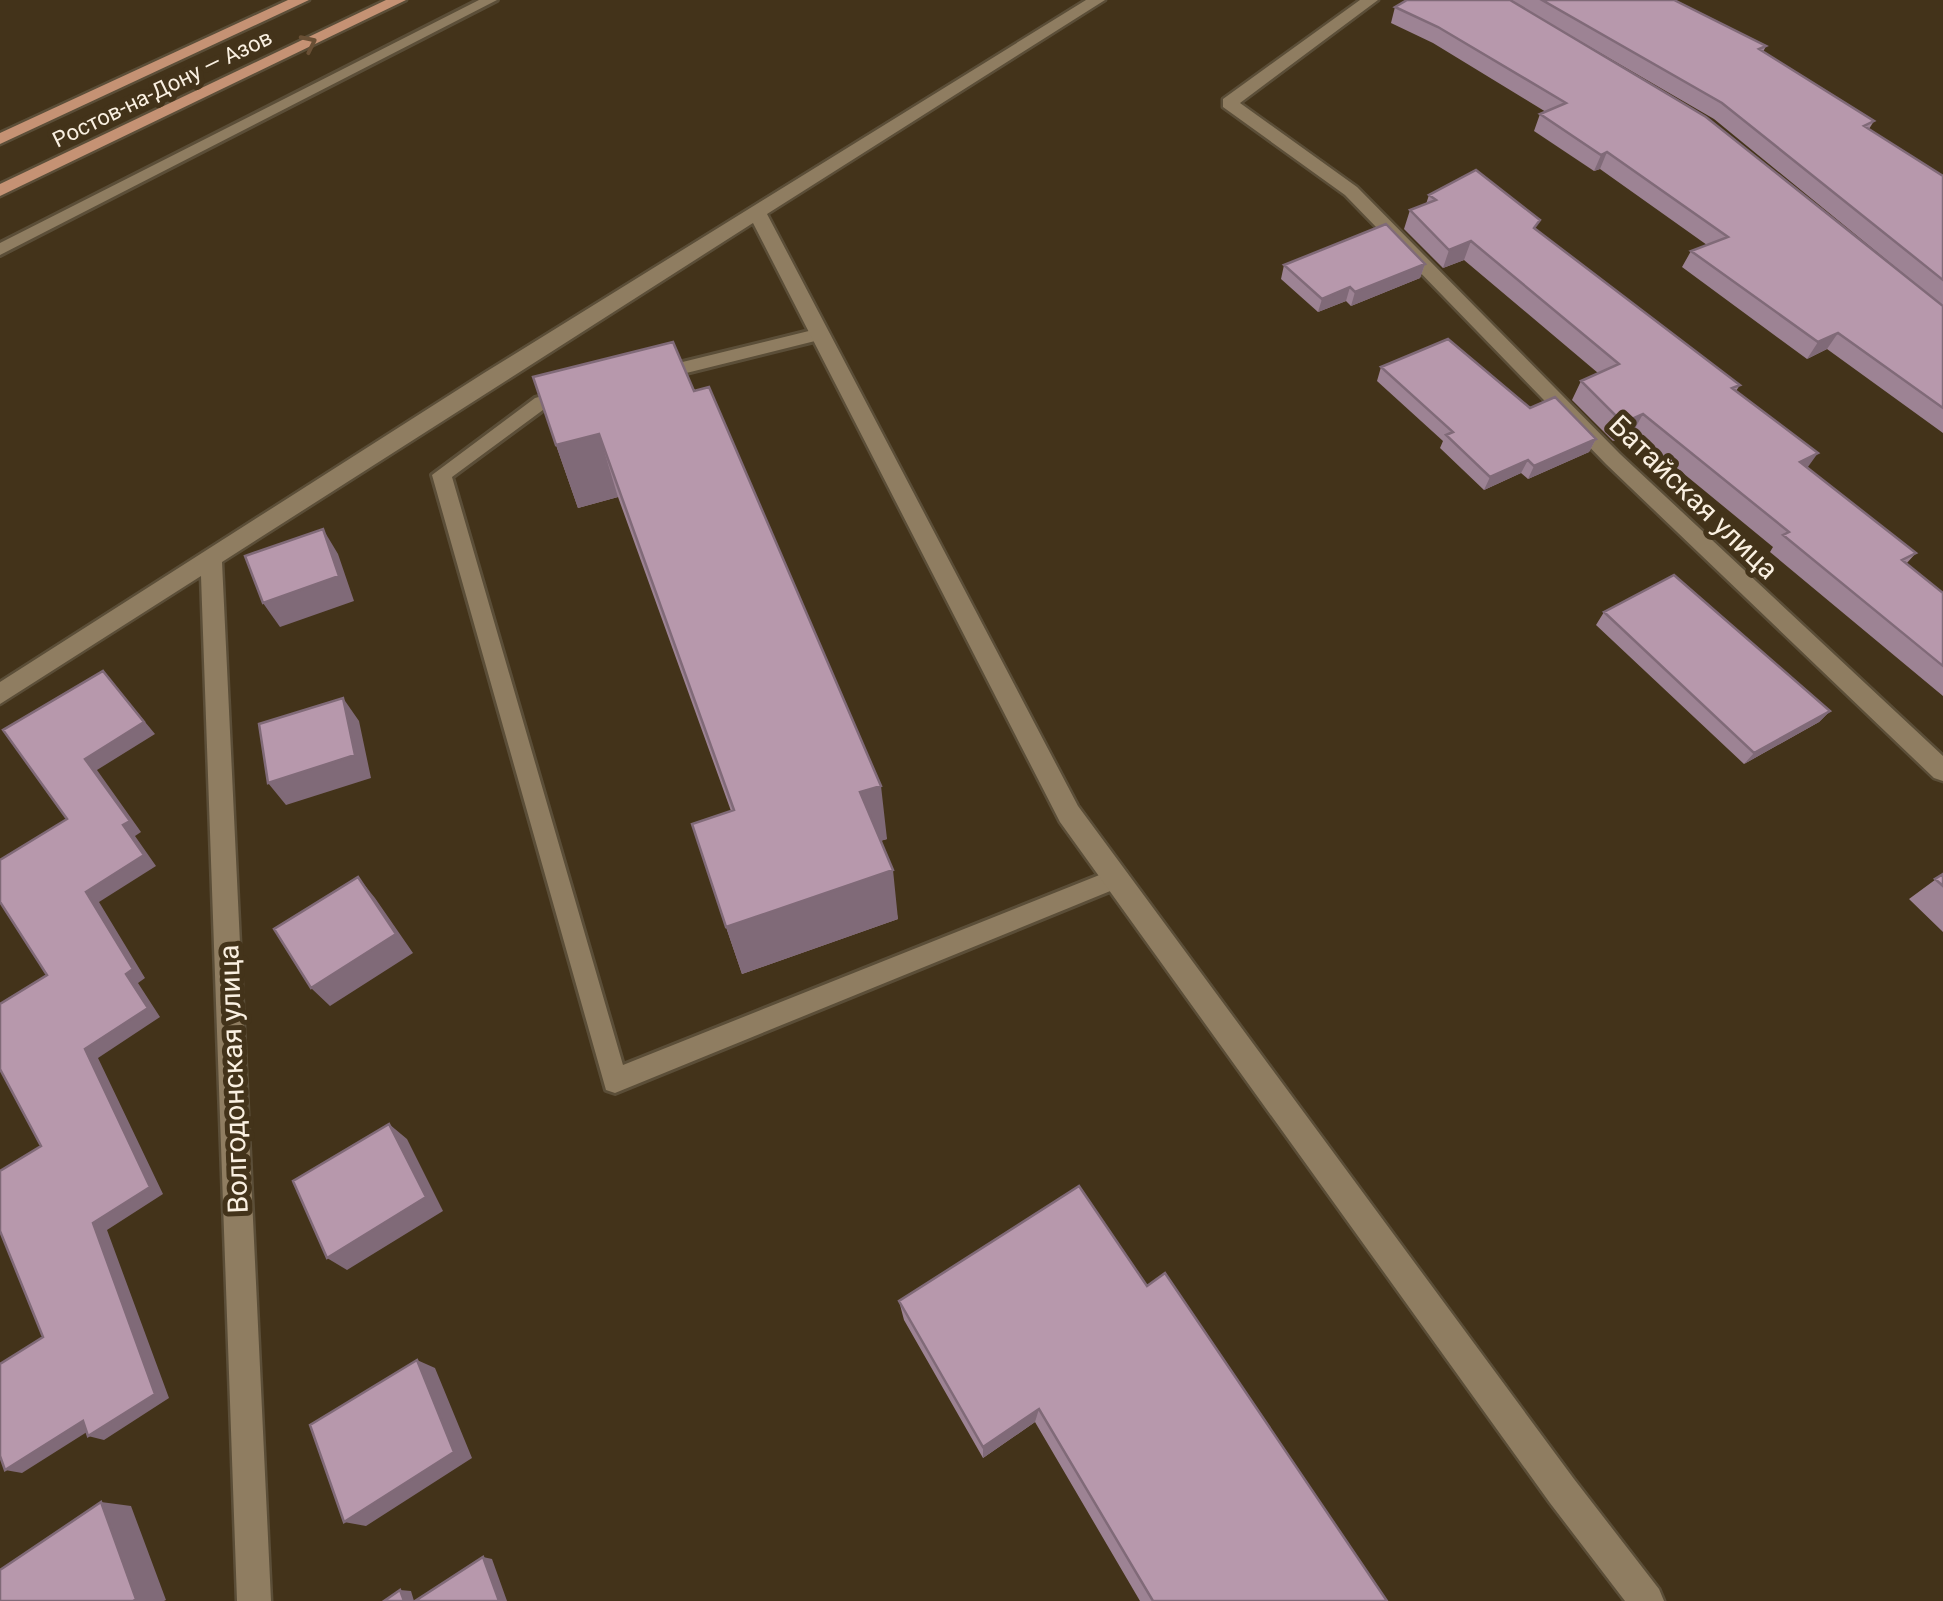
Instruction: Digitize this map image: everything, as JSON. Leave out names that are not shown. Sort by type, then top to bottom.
[{"type":"main road","name":"Ростов-на-Дону — Азов","points":[[0,139],[302,0]]},
{"type":"main road","name":"Ростов-на-Дону — Азов","points":[[0,190],[398,0]]},
{"type":"street","points":[[0,694],[1097,0]]},
{"type":"street","name":"Батайская улица","points":[[1370,0],[1229,103],[1351,190],[1613,459],[1943,771]]},
{"type":"street","points":[[757,212],[1069,814],[1562,1491],[1648,1601]]},
{"type":"street","name":"Волгодонская улица","points":[[212,558],[254,1601]]},
{"type":"lane","points":[[0,250],[490,0]]},
{"type":"lane","points":[[634,380],[820,334]]},
{"type":"lane","points":[[597,389],[541,402],[442,475],[615,1082],[1117,878]]},
{"type":"building","points":[[1407,0],[1510,0],[1706,117],[1943,306],[1943,408],[1838,333],[1818,342],[1691,251],[1728,237],[1607,152],[1601,155],[1540,114],[1566,103],[1438,27],[1395,7]]},
{"type":"building","points":[[1542,0],[1674,0],[1766,46],[1759,49],[1874,121],[1864,126],[1943,176],[1943,280],[1722,103]]},
{"type":"building","points":[[1476,170],[1540,220],[1534,228],[1740,385],[1732,388],[1818,453],[1800,462],[1916,553],[1902,560],[1943,593],[1943,666],[1783,535],[1789,532],[1643,414],[1623,423],[1581,381],[1619,364],[1471,241],[1449,250],[1410,210],[1436,200],[1429,195]]},
{"type":"building","points":[[1386,224],[1425,264],[1355,292],[1350,287],[1322,299],[1284,265]]},
{"type":"building","points":[[1448,339],[1530,408],[1555,397],[1596,439],[1534,466],[1528,460],[1490,477],[1446,435],[1453,432],[1381,367]]},
{"type":"building","points":[[673,342],[694,391],[709,387],[881,786],[860,792],[893,870],[726,927],[692,824],[734,810],[599,434],[556,445],[533,377]]},
{"type":"building","points":[[323,529],[339,576],[263,603],[245,556]]},
{"type":"building","points":[[1674,575],[1830,711],[1754,753],[1604,612]]},
{"type":"building","points":[[103,671],[144,722],[85,759],[130,821],[123,825],[144,855],[86,892],[133,969],[126,974],[148,1008],[85,1049],[150,1187],[93,1223],[155,1394],[88,1436],[83,1421],[5,1470],[0,1456],[0,1364],[43,1337],[0,1231],[0,1171],[41,1146],[0,1069],[0,1004],[47,975],[0,902],[0,860],[67,819],[3,730]]},
{"type":"building","points":[[343,698],[355,755],[268,783],[259,724]]},
{"type":"building","points":[[358,877],[396,934],[311,988],[274,929]]},
{"type":"building","points":[[389,1124],[426,1197],[327,1258],[293,1181]]},
{"type":"building","points":[[1079,1186],[1147,1286],[1165,1273],[1387,1601],[1153,1601],[1039,1409],[983,1447],[899,1301]]},
{"type":"building","points":[[417,1360],[454,1452],[344,1522],[310,1425]]},
{"type":"building","points":[[101,1502],[136,1599],[0,1601],[0,1570]]},
{"type":"building","points":[[483,1557],[499,1601],[415,1601]]},
{"type":"building","points":[[400,1590],[404,1601],[384,1601]]}]
